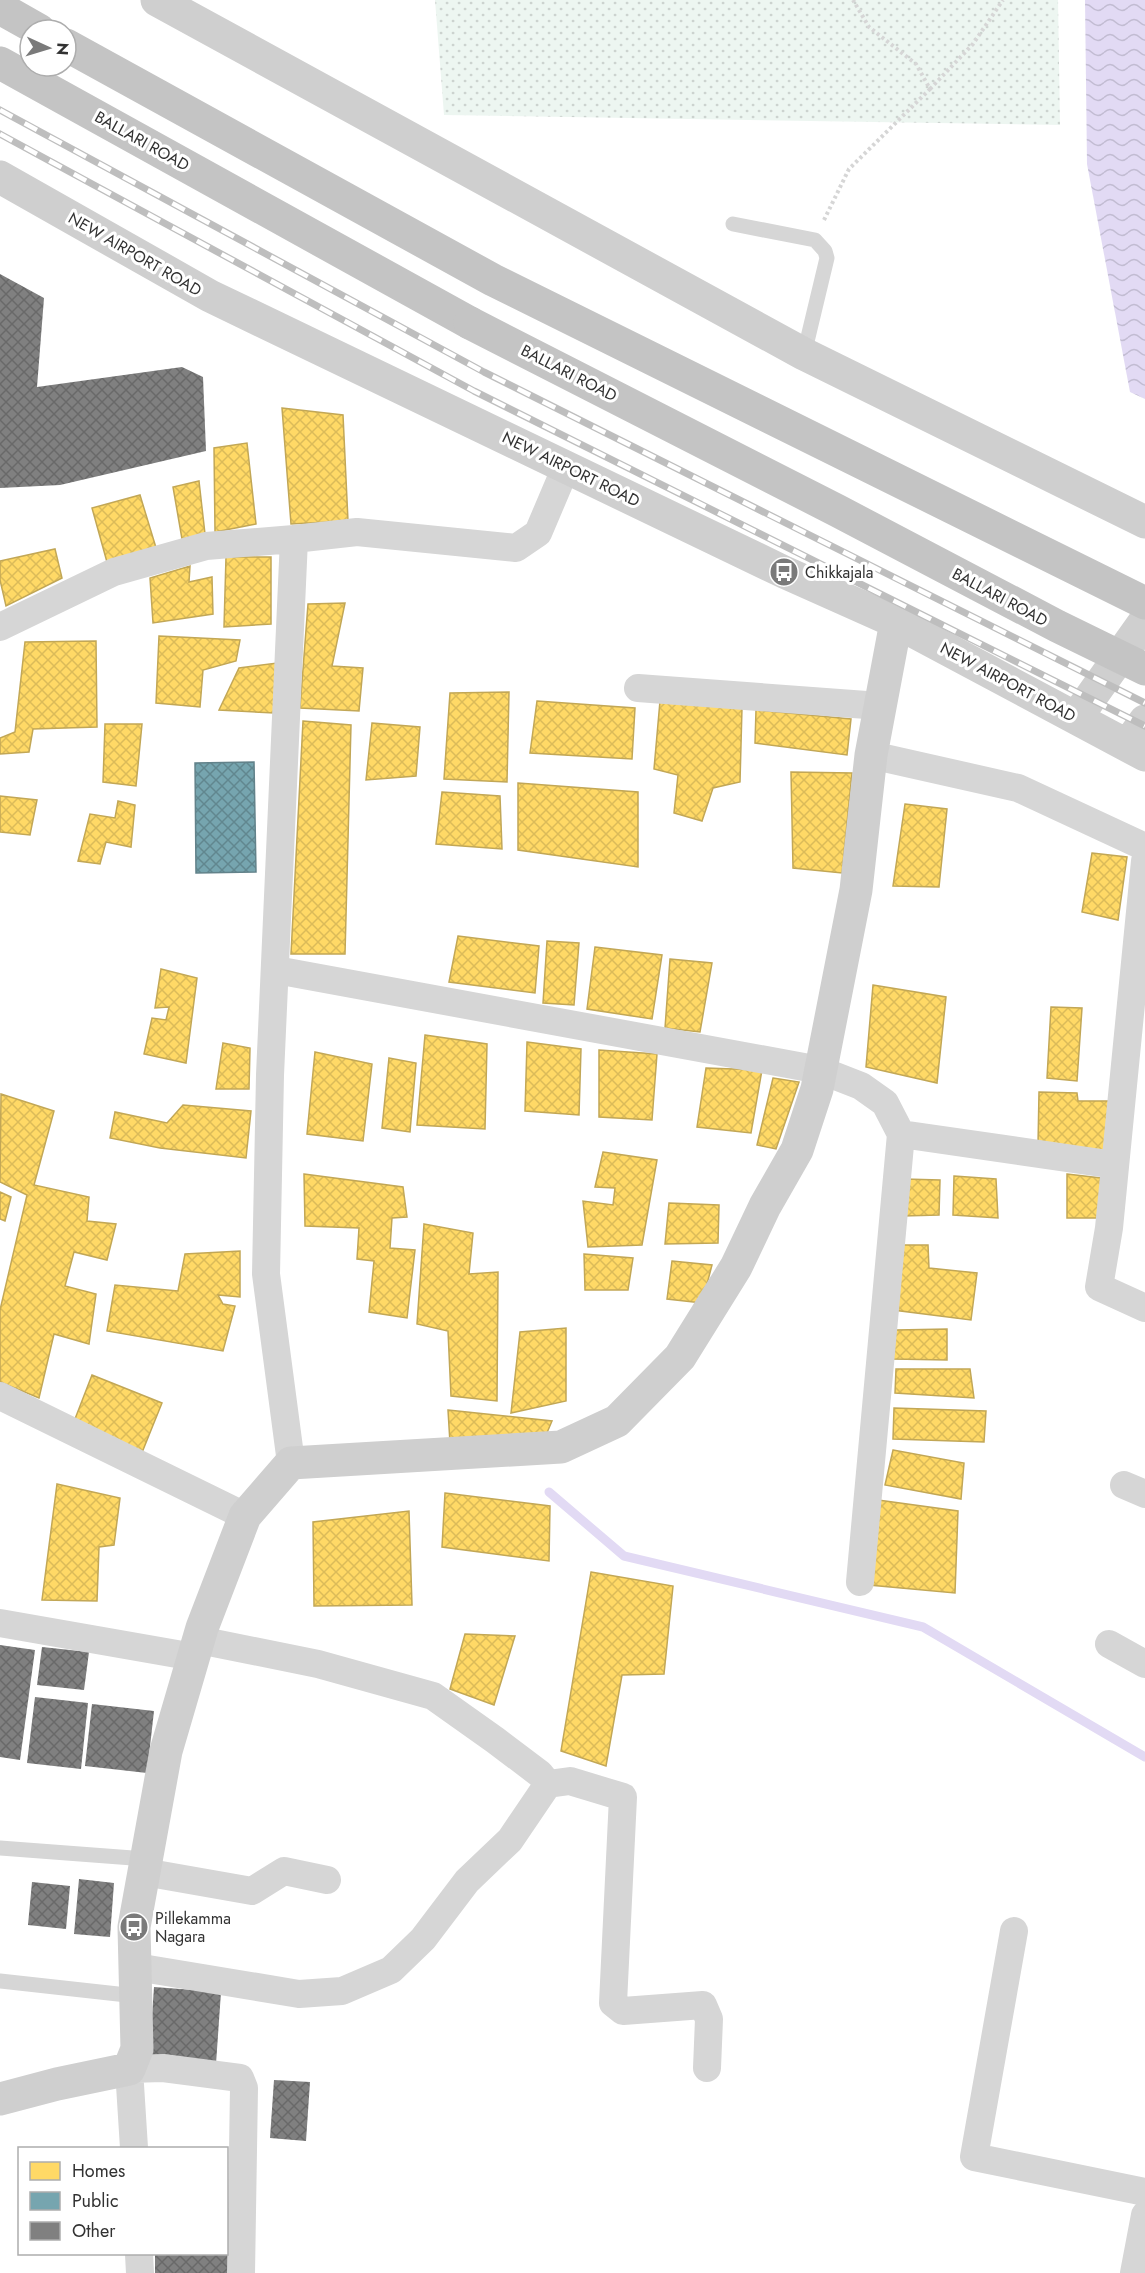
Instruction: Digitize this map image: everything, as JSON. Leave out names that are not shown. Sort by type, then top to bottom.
[{"type":"highway","points":[[0,9],[18,19]]},
{"type":"highway","points":[[78,52],[493,280],[1145,603]]},
{"type":"highway","name":"BALLARI ROAD","points":[[0,63],[470,323],[1057,626],[1145,669]]},
{"type":"street","points":[[158,0],[196,10],[804,354],[1145,522]]},
{"type":"street","name":"NEW AIRPORT ROAD","points":[[0,177],[210,297],[784,572],[896,622],[1076,718],[1139,740]]},
{"type":"street","points":[[0,627],[114,572],[206,546],[357,532],[516,548],[537,533],[566,467]]},
{"type":"street","points":[[291,1462],[266,1274],[270,1075],[294,539]]},
{"type":"street","points":[[1076,718],[1145,621]]},
{"type":"street","points":[[134,2147],[129,2069],[137,2049],[134,1927],[166,1751],[196,1648],[245,1516],[291,1462],[561,1447],[616,1421],[680,1357],[736,1266],[765,1206],[797,1150],[818,1089],[856,890],[871,755],[896,622]]},
{"type":"street","points":[[638,688],[880,706]]},
{"type":"street","points":[[871,755],[1017,788],[1145,847]]},
{"type":"street","points":[[1145,861],[1109,1228],[1099,1287],[1145,1308]]},
{"type":"street","points":[[276,970],[820,1070],[861,1086],[885,1103],[901,1134],[860,1582]]},
{"type":"street","points":[[901,1134],[1114,1165]]},
{"type":"street","points":[[0,1396],[245,1516]]},
{"type":"street","points":[[0,1623],[318,1664],[433,1696],[540,1774],[548,1784]]},
{"type":"street","points":[[1109,1644],[1145,1664]]},
{"type":"street","points":[[136,1981],[299,1994],[342,1991],[390,1970],[423,1939],[467,1881],[510,1840],[548,1784],[570,1781],[623,1797],[613,2003],[623,2011],[703,2005],[709,2019],[707,2068]]},
{"type":"street","points":[[145,1866],[252,1891],[284,1871],[327,1881]]},
{"type":"street","points":[[1014,1931],[974,2157],[1145,2192]]},
{"type":"street","points":[[0,2099],[129,2069],[163,2068],[240,2078],[244,2088],[241,2273]]},
{"type":"street","points":[[1134,2273],[1145,2215]]},
{"type":"street","points":[[139,2255],[140,2273]]},
{"type":"lane","points":[[733,224],[815,240],[825,251],[827,258],[804,354]]},
{"type":"lane","points":[[0,1848],[145,1866]]},
{"type":"lane","points":[[0,1981],[136,1981]]},
{"type":"path","points":[[853,0],[869,27],[915,64],[930,88]]},
{"type":"path","points":[[815,240],[849,169],[973,44],[1003,0]]},
{"type":"shaded area","points":[[435,0],[1058,0],[1060,125],[444,115]]},
{"type":"water","points":[[1085,0],[1145,0],[1145,399],[1130,392],[1087,164]]},
{"type":"building: Homes","points":[[282,408],[343,415],[348,521],[291,524]]},
{"type":"building: Homes","points":[[247,443],[256,524],[215,532],[214,448]]},
{"type":"building: Homes","points":[[199,481],[205,534],[182,539],[173,487]]},
{"type":"building: Homes","points":[[140,495],[157,551],[107,562],[92,508]]},
{"type":"building: Homes","points":[[55,549],[62,578],[6,606],[0,580],[0,561]]},
{"type":"building: Homes","points":[[226,557],[271,557],[271,624],[224,627]]},
{"type":"building: Homes","points":[[190,566],[189,582],[212,577],[213,614],[153,623],[150,578]]},
{"type":"building: Homes","points":[[345,603],[332,666],[363,668],[359,711],[300,708],[308,604]]},
{"type":"building: Homes","points":[[159,636],[240,640],[236,661],[203,670],[200,707],[156,703]]},
{"type":"building: Homes","points":[[96,641],[97,727],[33,729],[29,752],[0,754],[0,738],[15,732],[25,642]]},
{"type":"building: Homes","points":[[277,663],[274,713],[219,710],[239,668]]},
{"type":"building: Homes","points":[[509,692],[507,782],[444,779],[450,693]]},
{"type":"building: Homes","points":[[537,701],[635,708],[632,759],[530,753]]},
{"type":"building: Homes","points":[[660,701],[742,708],[740,782],[713,788],[702,821],[674,813],[678,775],[654,769]]},
{"type":"building: Homes","points":[[756,710],[851,719],[847,755],[755,743]]},
{"type":"building: Homes","points":[[303,721],[351,725],[345,954],[291,954]]},
{"type":"building: Homes","points":[[372,723],[420,727],[416,776],[366,780]]},
{"type":"building: Homes","points":[[105,724],[142,724],[136,786],[103,782]]},
{"type":"building: Homes","points":[[791,772],[852,773],[842,873],[793,868]]},
{"type":"building: Homes","points":[[518,783],[638,792],[638,867],[518,850]]},
{"type":"building: Homes","points":[[442,792],[500,796],[502,849],[436,844]]},
{"type":"building: Homes","points":[[0,796],[37,800],[30,835],[0,832]]},
{"type":"building: Homes","points":[[118,801],[135,805],[131,847],[106,842],[100,864],[78,861],[90,814],[115,818]]},
{"type":"building: Homes","points":[[905,804],[947,809],[939,887],[893,886]]},
{"type":"building: Homes","points":[[1092,853],[1127,857],[1118,920],[1082,912]]},
{"type":"building: Homes","points":[[458,936],[539,946],[535,993],[449,982]]},
{"type":"building: Homes","points":[[547,941],[579,943],[574,1005],[543,1003]]},
{"type":"building: Homes","points":[[595,947],[662,955],[652,1019],[587,1009]]},
{"type":"building: Homes","points":[[670,959],[712,963],[700,1032],[665,1028]]},
{"type":"building: Homes","points":[[161,969],[197,978],[186,1063],[144,1054],[152,1018],[166,1020],[169,1007],[155,1008]]},
{"type":"building: Homes","points":[[873,985],[946,997],[937,1083],[866,1067]]},
{"type":"building: Homes","points":[[1051,1007],[1082,1008],[1077,1081],[1047,1078]]},
{"type":"building: Homes","points":[[425,1035],[487,1044],[485,1129],[417,1125]]},
{"type":"building: Homes","points":[[527,1042],[581,1049],[579,1115],[525,1111]]},
{"type":"building: Homes","points":[[223,1043],[250,1048],[249,1089],[216,1089]]},
{"type":"building: Homes","points":[[599,1050],[657,1054],[652,1120],[599,1117]]},
{"type":"building: Homes","points":[[315,1052],[372,1064],[363,1141],[307,1134]]},
{"type":"building: Homes","points":[[389,1058],[416,1063],[410,1132],[382,1128]]},
{"type":"building: Homes","points":[[706,1068],[762,1070],[751,1133],[697,1127]]},
{"type":"building: Homes","points":[[773,1078],[799,1082],[776,1149],[757,1145]]},
{"type":"building: Homes","points":[[1039,1092],[1077,1093],[1078,1101],[1111,1101],[1105,1152],[1038,1145]]},
{"type":"building: Homes","points":[[1,1094],[54,1111],[34,1185],[89,1197],[87,1221],[116,1224],[107,1260],[74,1252],[65,1286],[96,1294],[89,1344],[54,1334],[39,1398],[0,1382],[0,1310],[27,1195],[0,1182]]},
{"type":"building: Homes","points":[[183,1105],[251,1111],[246,1158],[160,1148],[110,1138],[115,1112],[167,1123]]},
{"type":"building: Homes","points":[[603,1152],[657,1160],[642,1245],[588,1247],[583,1201],[613,1205],[615,1188],[595,1187]]},
{"type":"building: Homes","points":[[304,1174],[403,1187],[407,1217],[392,1218],[390,1248],[415,1250],[407,1318],[369,1312],[374,1261],[357,1259],[359,1228],[305,1226]]},
{"type":"building: Homes","points":[[1067,1174],[1101,1178],[1100,1218],[1067,1218]]},
{"type":"building: Homes","points":[[954,1176],[996,1179],[998,1218],[953,1215]]},
{"type":"building: Homes","points":[[904,1179],[940,1180],[939,1215],[903,1216]]},
{"type":"building: Homes","points":[[0,1192],[11,1197],[5,1221],[0,1219]]},
{"type":"building: Homes","points":[[669,1203],[719,1205],[718,1243],[665,1244]]},
{"type":"building: Homes","points":[[424,1224],[473,1233],[469,1274],[498,1272],[497,1401],[451,1396],[448,1331],[417,1324]]},
{"type":"building: Homes","points":[[900,1245],[928,1245],[929,1268],[977,1273],[971,1320],[893,1310]]},
{"type":"building: Homes","points":[[240,1251],[240,1297],[218,1295],[223,1304],[235,1306],[223,1351],[107,1331],[115,1285],[178,1291],[185,1254]]},
{"type":"building: Homes","points":[[584,1254],[633,1258],[628,1290],[585,1290]]},
{"type":"building: Homes","points":[[672,1261],[712,1265],[702,1303],[667,1299]]},
{"type":"building: Homes","points":[[566,1328],[566,1401],[511,1413],[520,1332]]},
{"type":"building: Homes","points":[[947,1329],[947,1360],[893,1359],[896,1330]]},
{"type":"building: Homes","points":[[896,1369],[970,1369],[974,1398],[895,1393]]},
{"type":"building: Homes","points":[[92,1375],[162,1403],[141,1455],[73,1424]]},
{"type":"building: Homes","points":[[894,1408],[986,1411],[984,1442],[893,1439]]},
{"type":"building: Homes","points":[[448,1410],[552,1421],[546,1435],[450,1443]]},
{"type":"building: Homes","points":[[893,1450],[964,1463],[961,1499],[885,1485]]},
{"type":"building: Homes","points":[[57,1484],[120,1498],[114,1545],[99,1547],[97,1601],[42,1600]]},
{"type":"building: Homes","points":[[445,1493],[550,1506],[549,1561],[442,1547]]},
{"type":"building: Homes","points":[[878,1500],[958,1511],[955,1593],[869,1585]]},
{"type":"building: Homes","points":[[409,1511],[412,1605],[314,1606],[313,1522]]},
{"type":"building: Homes","points":[[591,1572],[673,1586],[664,1674],[622,1675],[606,1766],[561,1751]]},
{"type":"building: Homes","points":[[465,1634],[515,1636],[494,1705],[450,1689]]},
{"type":"building: Public","points":[[254,762],[256,872],[196,873],[195,763]]},
{"type":"building: Other","points":[[0,274],[44,298],[37,387],[182,367],[203,377],[206,451],[60,485],[0,488]]},
{"type":"building: Other","points":[[0,1645],[35,1650],[20,1760],[0,1757]]},
{"type":"building: Other","points":[[42,1647],[89,1652],[84,1690],[37,1685]]},
{"type":"building: Other","points":[[35,1697],[88,1703],[81,1769],[27,1763]]},
{"type":"building: Other","points":[[92,1704],[154,1711],[147,1773],[85,1766]]},
{"type":"building: Other","points":[[79,1879],[114,1883],[110,1937],[74,1934]]},
{"type":"building: Other","points":[[32,1882],[70,1886],[66,1929],[28,1925]]},
{"type":"building: Other","points":[[154,1987],[221,1992],[216,2064],[149,2059]]},
{"type":"building: Other","points":[[274,2080],[310,2082],[306,2141],[270,2138]]},
{"type":"building: Other","points":[[229,2221],[229,2273],[155,2273],[155,2255],[228,2255]]},
{"type":"waterway","points":[[549,1492],[624,1556],[923,1627],[1145,1757]]},
{"type":"railway","points":[[0,110],[484,372],[1145,703]]},
{"type":"railway","points":[[0,134],[474,391],[1145,726]]},
{"type":"place","name":"Chikkajala","points":[[784,572]]},
{"type":"place","name":"Pillekamma Nagara","points":[[134,1927]]}]
